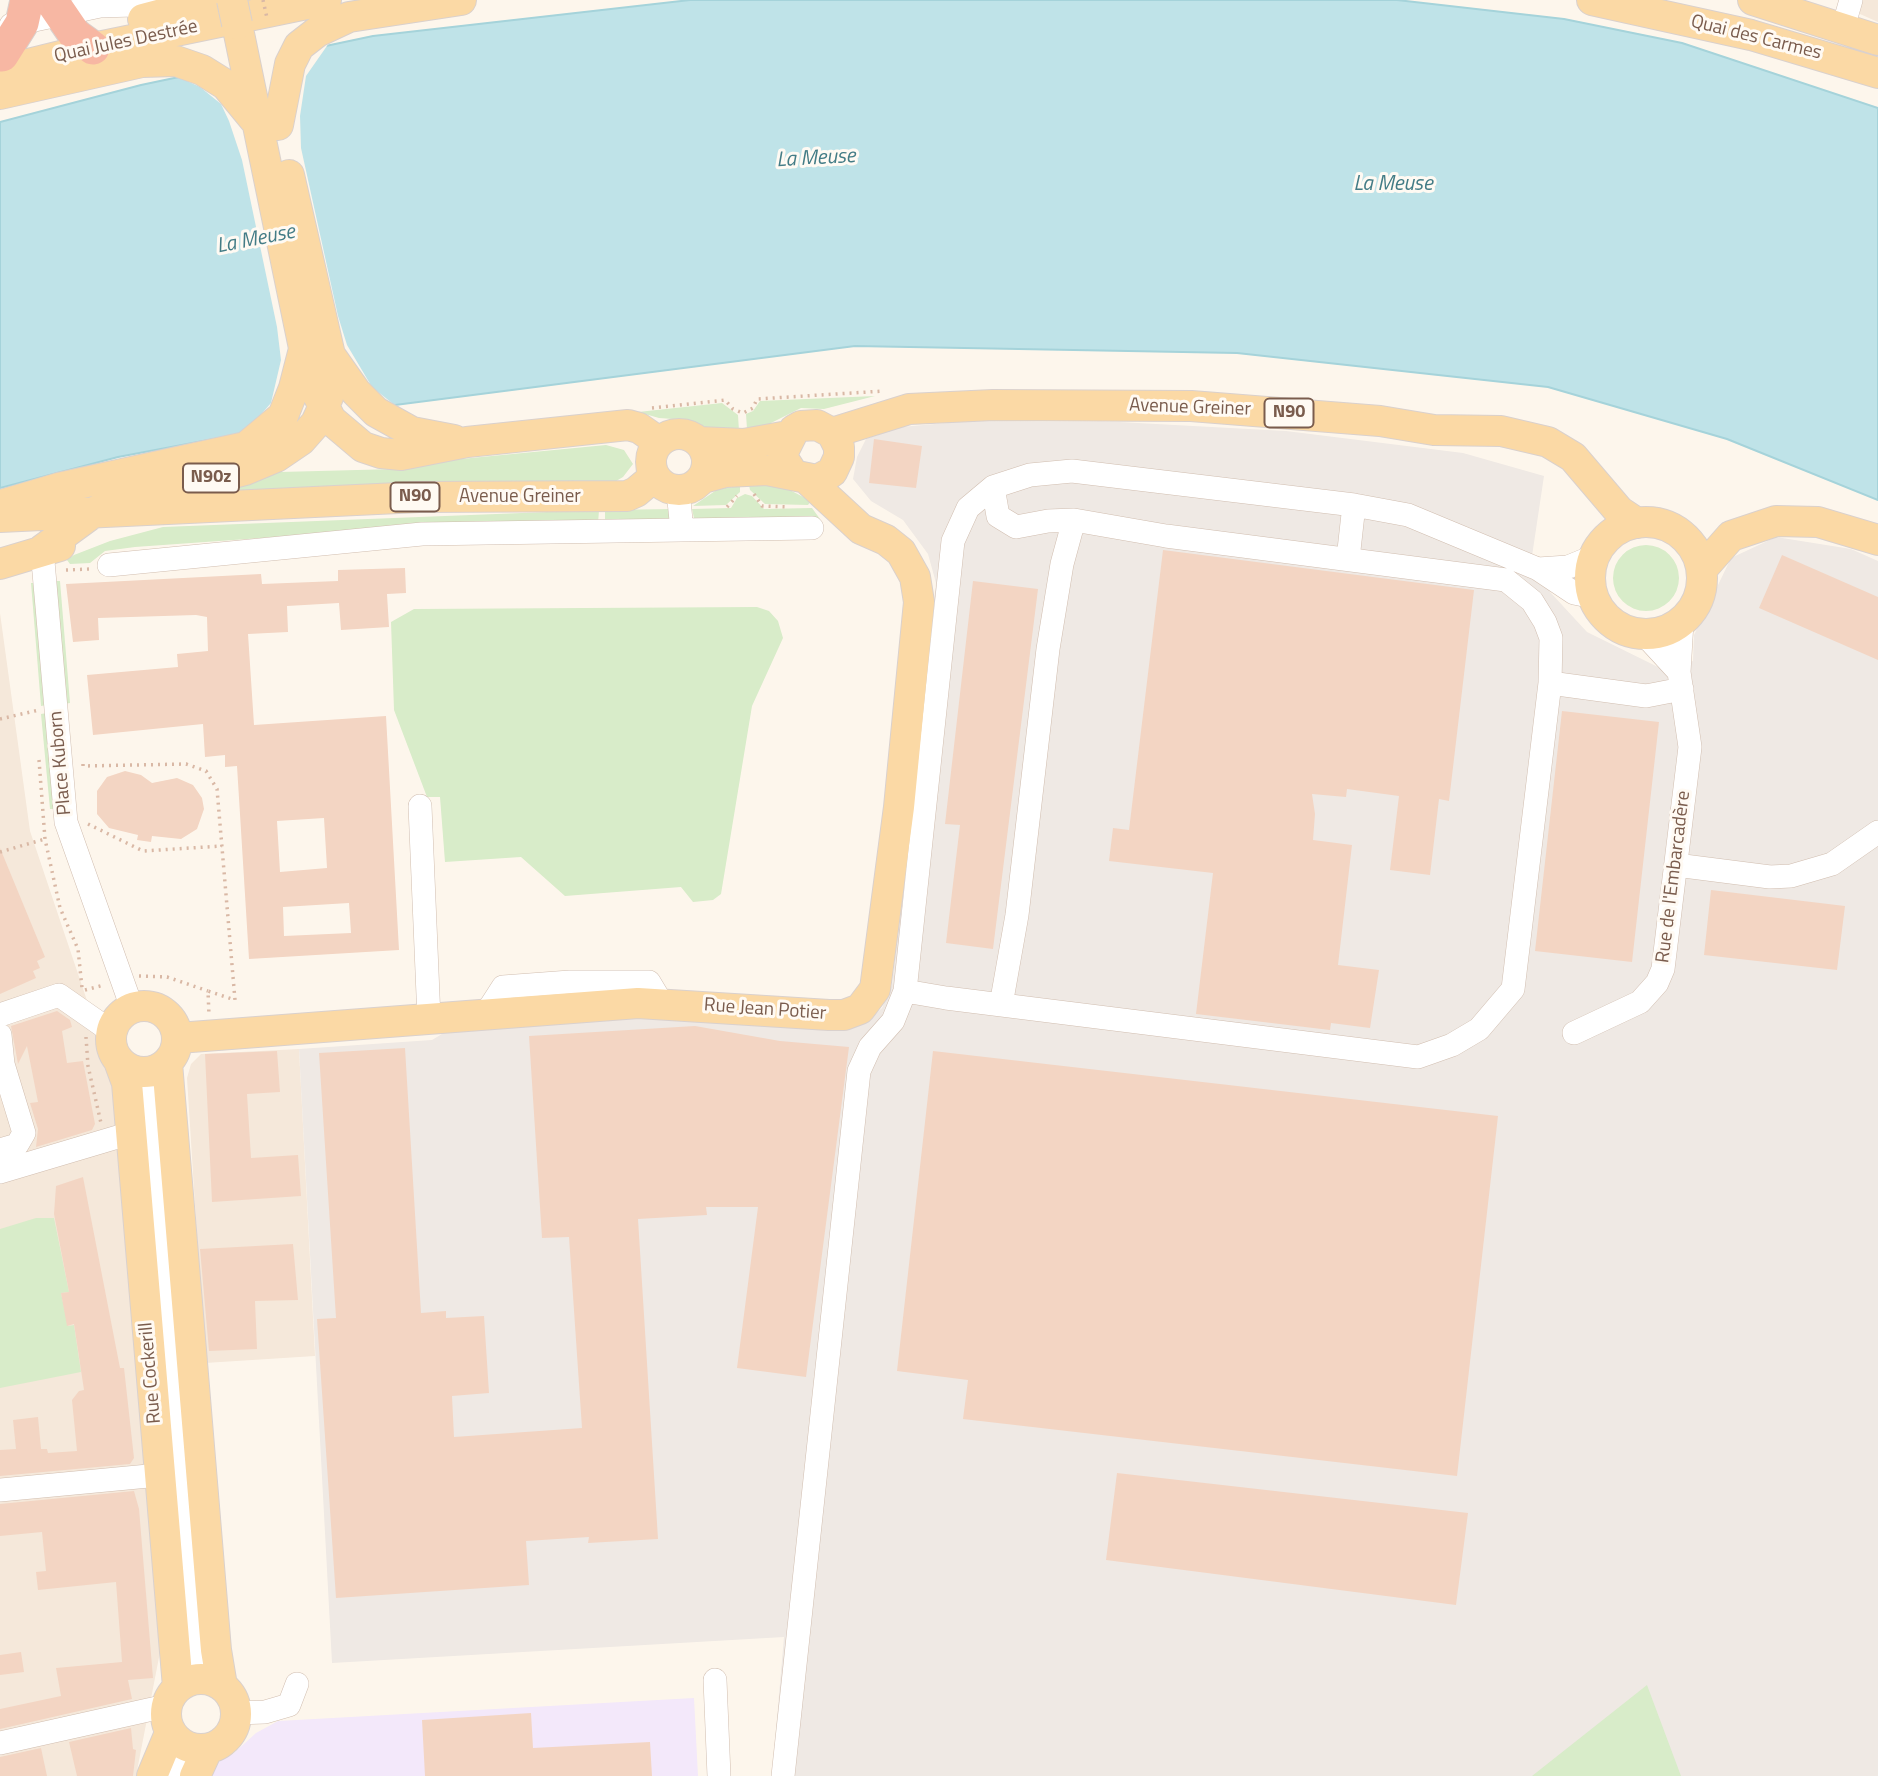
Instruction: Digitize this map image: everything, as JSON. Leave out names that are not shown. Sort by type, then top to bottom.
[{"type":"main road","points":[[326,0],[251,11],[254,59],[317,352],[330,383],[324,417],[363,447],[381,453],[401,455],[467,442],[628,425],[639,428],[659,442]]},
{"type":"main road","points":[[269,126],[297,50],[317,32],[349,17],[461,0]]},
{"type":"main road","name":"Quai des Carmes","points":[[1592,0],[1751,35],[1878,73]]},
{"type":"main road","name":"Quai des Carmes","points":[[1753,0],[1847,14],[1878,40]]},
{"type":"main road","name":"Quai Jules Destrée","points":[[8,39],[70,24],[202,3]]},
{"type":"main road","name":"Quai Jules Destrée","points":[[70,24],[251,11]]},
{"type":"main road","points":[[0,94],[142,62],[176,61],[202,69],[237,95],[269,126]]},
{"type":"main road","points":[[317,352],[376,412],[412,432],[467,442]]},
{"type":"main road","name":"N90z","points":[[0,505],[60,488],[246,447],[266,433],[283,416],[317,352]]},
{"type":"main road","name":"Avenue Greiner","points":[[836,448],[883,404],[909,409],[952,405],[1191,406],[1380,421],[1434,430],[1501,431],[1548,442],[1573,457],[1592,475],[1619,510],[1637,523]]},
{"type":"main road","name":"N90z","points":[[52,560],[94,512],[124,500],[262,464],[295,445],[324,417]]},
{"type":"main road","points":[[699,442],[744,444],[788,436],[801,426],[809,424],[825,428],[836,448],[847,517]]},
{"type":"main road","points":[[675,434],[692,436],[699,442],[708,459],[679,482],[651,458],[659,442],[675,434]]},
{"type":"main road","points":[[788,436],[784,460],[801,487],[825,477],[836,448]]},
{"type":"main road","name":"N90","points":[[679,482],[735,471],[801,487]]},
{"type":"main road","name":"Avenue Greiner","points":[[0,517],[153,507],[170,510],[419,497],[627,496],[643,488],[679,482]]},
{"type":"main road","name":"Rue Jean Potier","points":[[153,1059],[211,1035],[485,1014],[661,1002],[844,1015],[860,1009],[875,989],[899,807],[919,602],[915,577],[901,552],[801,487]]},
{"type":"main road","points":[[1600,548],[1603,492]]},
{"type":"main road","name":"Avenue Greiner","points":[[52,560],[170,510]]},
{"type":"main road","points":[[1688,540],[1731,536],[1763,523],[1792,520],[1818,522],[1878,540]]},
{"type":"main road","points":[[1637,523],[1665,525],[1688,540],[1702,569],[1702,589],[1695,607],[1682,622],[1664,631],[1644,634],[1613,623],[1594,597],[1591,569],[1600,548],[1615,532],[1637,523]]},
{"type":"main road","points":[[1702,569],[1731,536]]},
{"type":"main road","name":"N90","points":[[0,564],[52,560]]},
{"type":"main road","points":[[132,1008],[157,1008],[175,1026],[153,1059],[111,1042],[112,1032],[122,1015],[132,1008]]},
{"type":"main road","name":"Rue Cockerill","points":[[153,1059],[127,1083],[116,1137],[190,1720]]},
{"type":"main road","name":"Rue Cockerill","points":[[152,1776],[190,1720],[216,1650],[153,1059]]},
{"type":"main road","points":[[230,1693],[236,1713],[229,1737],[190,1720],[230,1693]]},
{"type":"street","points":[[783,1776],[859,1071],[870,1047],[893,1021],[905,991],[954,541],[968,508],[993,487],[1030,475],[1072,471],[1354,505],[1408,514],[1538,569],[1551,581],[1574,593],[1594,597]]},
{"type":"street","points":[[679,482],[682,530]]},
{"type":"street","points":[[905,991],[1418,1057],[1452,1045],[1479,1029],[1513,989],[1550,683],[1551,638],[1532,601],[1506,580],[1166,536],[1074,520],[1048,521],[1017,527],[998,516],[993,487]]},
{"type":"street","points":[[1348,559],[1354,505]]},
{"type":"street","points":[[1001,1004],[1017,915],[1048,649],[1062,564],[1074,520]]},
{"type":"street","points":[[100,567],[422,534],[812,528]]},
{"type":"street","points":[[1538,569],[1568,567],[1600,548]]},
{"type":"street","name":"Place Kuborn","points":[[52,560],[66,822],[132,1008]]},
{"type":"street","name":"Rue de l'Embarcadère","points":[[1574,1033],[1628,1010],[1657,983],[1666,954],[1690,747],[1681,681],[1682,622]]},
{"type":"street","points":[[1550,683],[1646,696],[1681,681],[1644,634]]},
{"type":"street","points":[[420,806],[429,1019]]},
{"type":"street","points":[[1676,865],[1770,877],[1791,876],[1832,864],[1878,832]]},
{"type":"street","points":[[0,1015],[59,995],[112,1032]]},
{"type":"street","points":[[0,1035],[3,1064],[24,1133],[17,1145],[0,1150]]},
{"type":"street","points":[[0,1172],[116,1137]]},
{"type":"street","points":[[0,1490],[159,1475]]},
{"type":"street","points":[[715,1680],[719,1776]]},
{"type":"street","points":[[236,1713],[265,1712],[289,1705],[297,1684]]},
{"type":"street","points":[[0,1743],[190,1720]]},
{"type":"street","name":"Rue Cockerill","points":[[173,1776],[190,1720]]},
{"type":"path","points":[[648,408],[725,400],[733,409],[743,413],[753,408],[757,399],[883,404]]},
{"type":"path","points":[[717,508],[729,508],[734,499],[745,492],[752,492],[762,506],[801,487]]},
{"type":"path","points":[[52,560],[100,567]]},
{"type":"path","points":[[52,560],[63,581]]},
{"type":"path","points":[[0,719],[34,710]]},
{"type":"path","points":[[82,754],[83,766],[186,764],[206,771],[217,789],[235,1000],[208,991],[211,1035]]},
{"type":"path","points":[[88,824],[143,851],[222,846]]},
{"type":"path","points":[[0,852],[45,839]]},
{"type":"path","points":[[84,1012],[88,1066],[116,1137]]},
{"type":"shaded area","points":[[1859,0],[1878,0],[1878,22],[1860,14]]},
{"type":"shaded area","points":[[969,421],[1119,422],[1286,431],[1463,453],[1544,476],[1532,556],[1550,592],[1587,632],[1662,669],[1693,661],[1694,635],[1731,558],[1776,537],[1851,549],[1878,561],[1878,1776],[772,1776],[784,1637],[332,1663],[299,1049],[432,1040],[447,1031],[652,1015],[849,1028],[866,1022],[882,1008],[892,985],[936,583],[928,554],[903,520],[871,501],[853,479],[857,457],[866,439],[901,427]]},
{"type":"shaded area","points":[[0,613],[30,831],[113,1078],[161,1647],[136,1776],[0,1776]]},
{"type":"shaded area","points":[[299,1049],[315,1356],[205,1363],[187,1078],[191,1064],[201,1054]]},
{"type":"shaded area","points":[[694,1698],[698,1776],[208,1776],[221,1760],[233,1754],[256,1733],[278,1721]]},
{"type":"green space","points":[[875,396],[824,409],[801,408],[763,427],[747,429],[746,414],[753,411],[760,401]]},
{"type":"green space","points":[[722,403],[738,415],[739,431],[713,431],[687,420],[659,418],[638,412]]},
{"type":"green space","points":[[606,445],[624,450],[633,464],[623,477],[611,484],[150,499],[241,473],[396,469],[409,464]]},
{"type":"green space","points":[[749,485],[782,486],[811,501],[808,505],[765,504],[750,490]]},
{"type":"green space","points":[[740,486],[740,492],[726,505],[693,506],[718,489]]},
{"type":"green space","points":[[745,494],[752,496],[764,509],[812,508],[820,519],[698,521],[694,518],[692,509],[731,508],[737,498]]},
{"type":"green space","points":[[674,509],[666,523],[605,525],[605,510]]},
{"type":"green space","points":[[599,510],[598,524],[416,527],[135,547],[105,551],[90,563],[70,564],[67,560],[110,541],[163,527]]},
{"type":"green space","points":[[1640,545],[1652,545],[1664,550],[1674,560],[1679,578],[1677,591],[1664,606],[1652,611],[1640,611],[1628,606],[1618,596],[1613,584],[1613,572],[1618,560],[1628,550]]},
{"type":"green space","points":[[54,581],[60,581],[70,703],[64,704]]},
{"type":"green space","points":[[31,583],[37,583],[47,705],[41,706]]},
{"type":"green space","points":[[757,607],[769,611],[778,621],[783,638],[752,706],[721,894],[713,900],[693,902],[681,887],[565,896],[521,857],[445,862],[440,797],[427,797],[394,710],[391,622],[414,609]]},
{"type":"green space","points":[[47,713],[55,809],[50,809],[41,714]]},
{"type":"green space","points":[[36,1218],[54,1218],[69,1292],[61,1293],[68,1326],[74,1325],[81,1372],[0,1388],[0,1229]]},
{"type":"green space","points":[[1647,1685],[1681,1776],[1532,1776]]},
{"type":"water","name":"La Meuse","points":[[690,0],[1397,0],[1564,19],[1682,43],[1878,108],[1878,500],[1727,439],[1548,387],[1237,353],[855,346],[395,405],[118,457],[0,488],[0,122],[141,85],[373,36]]},
{"type":"pier","points":[[329,43],[306,76],[300,116],[301,148],[338,316],[347,345],[372,387],[397,407],[231,439],[250,427],[271,403],[281,360],[277,327],[242,160],[229,121],[221,104],[200,87],[174,75]]},
{"type":"building","points":[[874,439],[922,446],[916,488],[869,483]]},
{"type":"building","points":[[1163,550],[1474,590],[1449,801],[1439,799],[1430,875],[1390,870],[1399,796],[1347,789],[1346,797],[1312,794],[1315,814],[1313,840],[1352,845],[1338,965],[1379,970],[1370,1028],[1331,1023],[1330,1030],[1196,1014],[1213,873],[1109,861],[1113,828],[1129,830]]},
{"type":"building","points":[[1782,555],[1878,597],[1878,660],[1759,608]]},
{"type":"building","points":[[405,568],[406,593],[387,594],[389,627],[341,630],[339,603],[287,606],[288,632],[248,634],[254,725],[386,716],[399,950],[249,959],[237,766],[225,767],[225,755],[205,757],[203,724],[93,735],[87,675],[178,667],[177,654],[208,651],[207,617],[196,615],[98,618],[99,640],[73,642],[66,584],[261,574],[262,584],[338,581],[338,570]],"holes":[[[324,818],[327,868],[280,872],[277,821]],[[349,903],[351,933],[284,936],[283,907]]]},
{"type":"building","points":[[973,581],[1038,589],[993,949],[946,943],[960,825],[945,824]]},
{"type":"building","points":[[1562,711],[1659,722],[1632,962],[1535,951]]},
{"type":"building","points":[[125,771],[141,775],[152,783],[177,778],[193,785],[202,798],[204,809],[197,829],[181,839],[152,836],[151,842],[137,840],[138,835],[109,828],[97,814],[97,791],[107,777]]},
{"type":"building","points":[[0,848],[45,957],[37,961],[40,968],[33,971],[36,978],[0,994]]},
{"type":"building","points":[[1711,890],[1845,906],[1837,970],[1704,955]]},
{"type":"building","points":[[57,1011],[70,1020],[72,1027],[62,1031],[67,1063],[83,1061],[95,1124],[92,1130],[36,1147],[38,1129],[30,1103],[38,1102],[27,1046],[18,1064],[11,1026]]},
{"type":"building","points":[[695,1026],[780,1041],[849,1047],[806,1377],[737,1368],[758,1207],[706,1207],[707,1215],[638,1219],[658,1539],[588,1543],[589,1537],[526,1541],[529,1585],[336,1598],[317,1319],[336,1318],[319,1053],[405,1048],[421,1313],[446,1311],[446,1318],[484,1316],[489,1393],[452,1396],[454,1437],[582,1428],[569,1237],[542,1238],[529,1036]]},
{"type":"building","points":[[277,1051],[280,1092],[247,1094],[251,1158],[298,1155],[301,1196],[212,1202],[205,1054]]},
{"type":"building","points":[[933,1051],[1498,1116],[1457,1476],[963,1419],[968,1380],[897,1371]]},
{"type":"building","points":[[83,1177],[120,1368],[124,1368],[134,1458],[130,1464],[0,1476],[0,1450],[16,1449],[13,1420],[38,1417],[41,1449],[47,1449],[48,1453],[77,1451],[72,1400],[79,1391],[84,1390],[74,1324],[67,1326],[61,1293],[69,1292],[54,1214],[56,1186]]},
{"type":"building","points":[[293,1244],[298,1300],[255,1301],[257,1349],[209,1351],[200,1249]]},
{"type":"building","points":[[1117,1473],[1468,1513],[1456,1605],[1106,1560]]},
{"type":"building","points":[[134,1491],[139,1509],[153,1678],[128,1680],[132,1699],[0,1729],[0,1709],[61,1696],[56,1668],[122,1662],[116,1582],[38,1590],[36,1572],[46,1571],[42,1532],[0,1536],[0,1504]]},
{"type":"building","points":[[21,1652],[24,1672],[0,1675],[0,1655]]},
{"type":"building","points":[[531,1713],[533,1748],[650,1742],[652,1776],[425,1776],[422,1720]]},
{"type":"building","points":[[131,1728],[133,1749],[136,1750],[133,1776],[77,1776],[69,1742]]},
{"type":"building","points":[[41,1748],[47,1776],[0,1776],[0,1757]]}]
